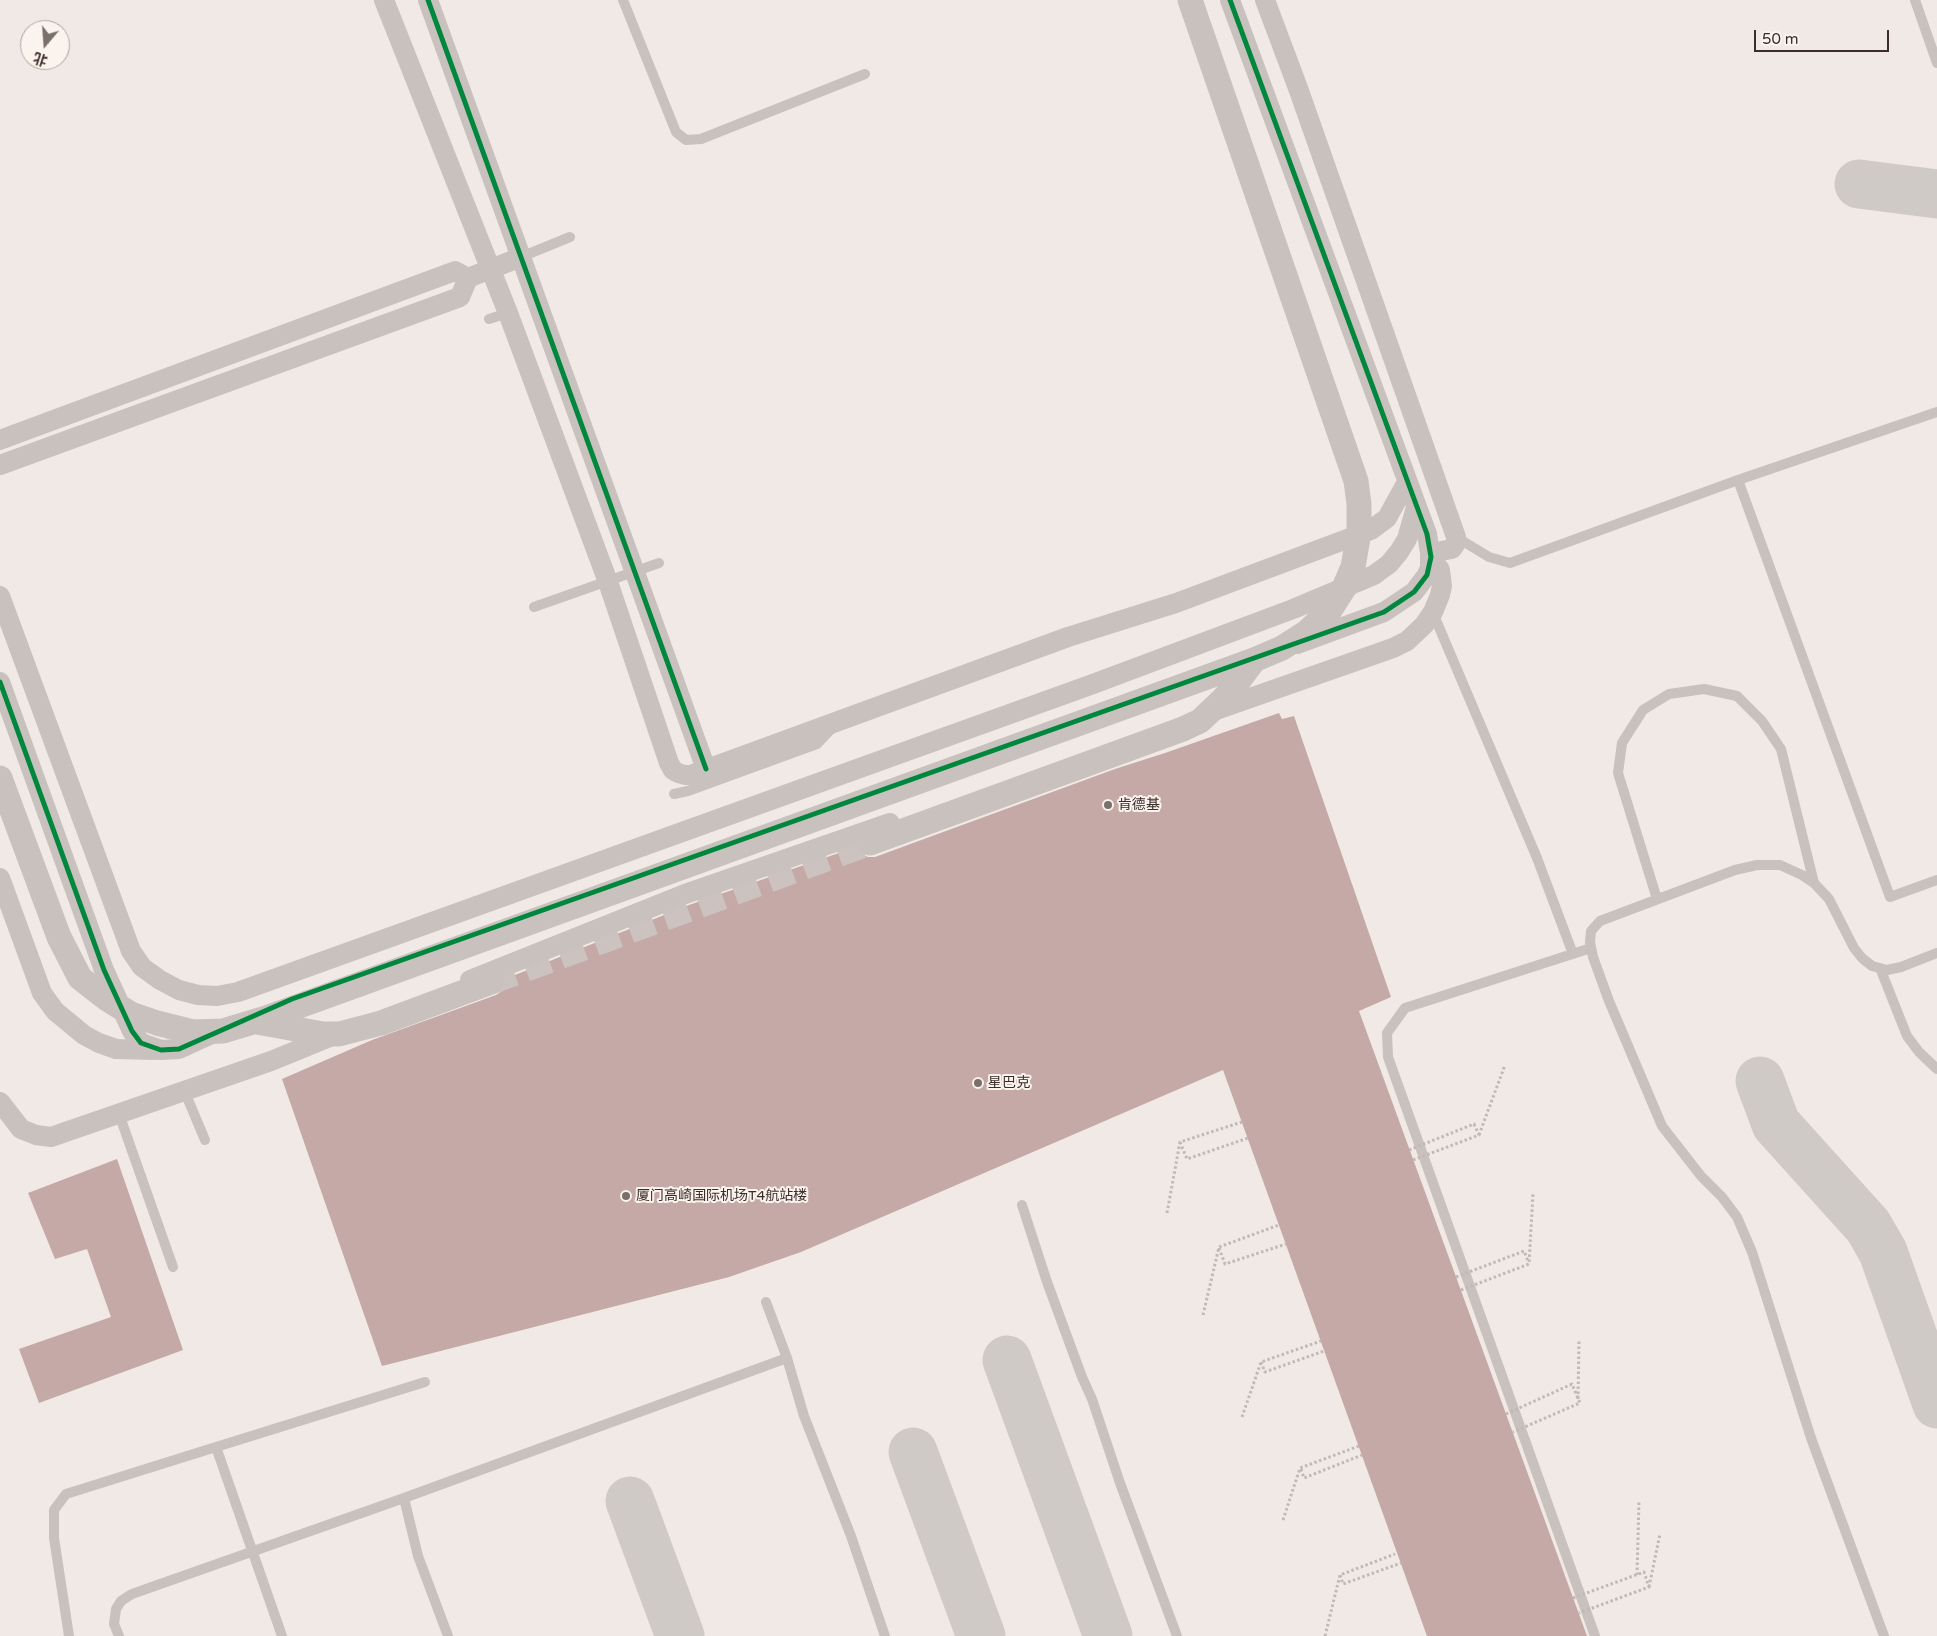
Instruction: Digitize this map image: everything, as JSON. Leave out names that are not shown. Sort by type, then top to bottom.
[{"type":"street","points":[[384,0],[508,313],[608,582],[673,770],[685,775],[706,769],[1068,637],[1194,596],[1370,530],[1387,518],[1407,482]]},
{"type":"street","points":[[428,0],[706,769]]},
{"type":"street","points":[[0,778],[59,937],[80,978],[107,999],[131,1014],[193,1032],[223,1031],[254,1022],[1254,660],[1282,648],[1307,632],[1330,610],[1344,588],[1353,567],[1358,545],[1359,504],[1356,481],[1190,0]]},
{"type":"street","points":[[0,878],[42,993],[54,1011],[84,1035],[116,1049],[179,1049],[292,999],[1367,619],[1384,612],[1414,592],[1427,574],[1431,555],[1427,534],[1230,0]]},
{"type":"street","points":[[1265,0],[1298,88],[1456,537],[1456,542],[1452,549],[1431,555]]},
{"type":"street","points":[[0,465],[460,297],[468,278],[521,257]]},
{"type":"street","points":[[0,440],[455,271],[468,278]]},
{"type":"street","points":[[0,596],[131,952],[142,967],[160,980],[179,990],[198,995],[217,996],[256,986],[1093,684],[1293,609],[1374,575],[1389,564],[1400,552],[1407,540],[1416,507]]},
{"type":"street","points":[[0,1102],[21,1129],[36,1135],[51,1137],[271,1061],[685,894],[1393,648],[1416,634],[1433,612],[1440,595],[1442,578],[1438,565],[1431,555]]},
{"type":"street","points":[[870,843],[1184,729],[1200,721],[1217,705],[1231,691],[1254,660]]},
{"type":"street","points":[[0,682],[104,970],[132,1031],[141,1043],[161,1050]]},
{"type":"street","points":[[254,1022],[323,1034],[339,1034],[381,1022],[491,982]]},
{"type":"lane","points":[[623,0],[676,132],[686,140],[701,140],[866,74]]},
{"type":"lane","points":[[1915,0],[1937,63]]},
{"type":"lane","points":[[521,257],[570,237]]},
{"type":"lane","points":[[489,319],[508,313]]},
{"type":"lane","points":[[1456,537],[1489,557],[1510,563],[1738,480],[1937,412]]},
{"type":"lane","points":[[1738,480],[1890,897],[1937,880]]},
{"type":"lane","points":[[534,606],[608,582],[658,563]]},
{"type":"lane","points":[[1433,612],[1536,858],[1573,954]]},
{"type":"lane","points":[[1657,899],[1618,773],[1622,743],[1644,710],[1670,694],[1704,688],[1737,696],[1762,720],[1782,749],[1814,883]]},
{"type":"lane","points":[[674,794],[688,791],[817,744],[836,722]]},
{"type":"lane","points":[[1884,1636],[1811,1438],[1752,1252],[1737,1216],[1722,1197],[1701,1176],[1662,1126],[1609,1001],[1591,948],[1591,931],[1600,920],[1734,870],[1757,865],[1780,866],[1802,875],[1814,883],[1829,899],[1854,948],[1872,966],[1887,970],[1901,968],[1937,953]]},
{"type":"lane","points":[[1591,948],[1405,1008],[1387,1033],[1387,1041],[1388,1058],[1596,1636]]},
{"type":"lane","points":[[1880,968],[1907,1036],[1919,1052],[1937,1069]]},
{"type":"lane","points":[[184,1090],[205,1140]]},
{"type":"lane","points":[[119,1114],[173,1267]]},
{"type":"lane","points":[[1022,1205],[1042,1269],[1082,1378],[1092,1399],[1120,1483],[1177,1636]]},
{"type":"lane","points":[[766,1302],[787,1358],[804,1416],[851,1536],[885,1636]]},
{"type":"lane","points":[[119,1636],[114,1624],[116,1609],[121,1600],[132,1594],[404,1498],[787,1358]]},
{"type":"lane","points":[[69,1636],[54,1538],[54,1510],[66,1494],[425,1382]]},
{"type":"lane","points":[[216,1447],[282,1636]]},
{"type":"lane","points":[[404,1498],[418,1556],[448,1636]]},
{"type":"path","points":[[1413,1160],[1478,1135],[1505,1065]]},
{"type":"path","points":[[1180,1142],[1242,1122]]},
{"type":"path","points":[[1409,1150],[1474,1124],[1478,1135]]},
{"type":"path","points":[[1180,1142],[1187,1159],[1248,1138]]},
{"type":"path","points":[[1167,1213],[1180,1142]]},
{"type":"path","points":[[1529,1264],[1533,1193]]},
{"type":"path","points":[[1219,1248],[1279,1225]]},
{"type":"path","points":[[1219,1248],[1225,1264],[1286,1244]]},
{"type":"path","points":[[1203,1314],[1219,1248]]},
{"type":"path","points":[[1456,1277],[1524,1251],[1529,1264]]},
{"type":"path","points":[[1461,1290],[1529,1264]]},
{"type":"path","points":[[1513,1432],[1580,1403],[1578,1399],[1579,1340]]},
{"type":"path","points":[[1261,1362],[1321,1341]]},
{"type":"path","points":[[1261,1362],[1265,1372],[1324,1351]]},
{"type":"path","points":[[1242,1417],[1261,1362]]},
{"type":"path","points":[[1506,1414],[1572,1384],[1578,1399]]},
{"type":"path","points":[[1300,1468],[1359,1446]]},
{"type":"path","points":[[1300,1468],[1304,1478],[1362,1455]]},
{"type":"path","points":[[1283,1520],[1300,1468]]},
{"type":"path","points":[[1637,1575],[1639,1500]]},
{"type":"path","points":[[1649,1587],[1660,1534]]},
{"type":"path","points":[[1340,1575],[1395,1554]]},
{"type":"path","points":[[1340,1575],[1343,1584],[1401,1563]]},
{"type":"path","points":[[1574,1598],[1644,1572],[1649,1587]]},
{"type":"path","points":[[1325,1636],[1340,1575]]},
{"type":"path","points":[[1579,1613],[1649,1587]]},
{"type":"building","name":"厦门高崎国际机场T4航站楼","points":[[1279,713],[1282,719],[1294,716],[1391,997],[1359,1011],[1587,1636],[1427,1636],[1223,1070],[801,1252],[729,1277],[382,1366],[282,1079],[372,1040],[496,995],[502,991],[505,979],[689,905],[856,847],[861,854],[875,857],[1115,769]]},
{"type":"building","points":[[117,1159],[183,1350],[39,1403],[19,1349],[111,1317],[87,1249],[55,1259],[28,1193]]},
{"type":"taxiway","points":[[1859,184],[1937,194]]},
{"type":"taxiway","points":[[1760,1081],[1776,1124],[1868,1226],[1883,1252],[1937,1404]]},
{"type":"taxiway","points":[[1007,1360],[1108,1636]]},
{"type":"taxiway","points":[[913,1452],[981,1636]]},
{"type":"taxiway","points":[[630,1501],[680,1636]]},
{"type":"tunnel","points":[[491,982],[870,843]]},
{"type":"cycle path","points":[[428,0],[706,769]]},
{"type":"cycle path","points":[[0,682],[104,970],[132,1031],[141,1043],[161,1050],[179,1049],[292,999],[1384,612],[1414,592],[1427,575],[1431,557],[1427,534],[1230,0]]},
{"type":"place","name":"肯德基","points":[[1108,805]]},
{"type":"place","name":"星巴克","points":[[978,1083]]},
{"type":"place","name":"厦门高崎国际机场T4航站楼","points":[[626,1196]]}]
